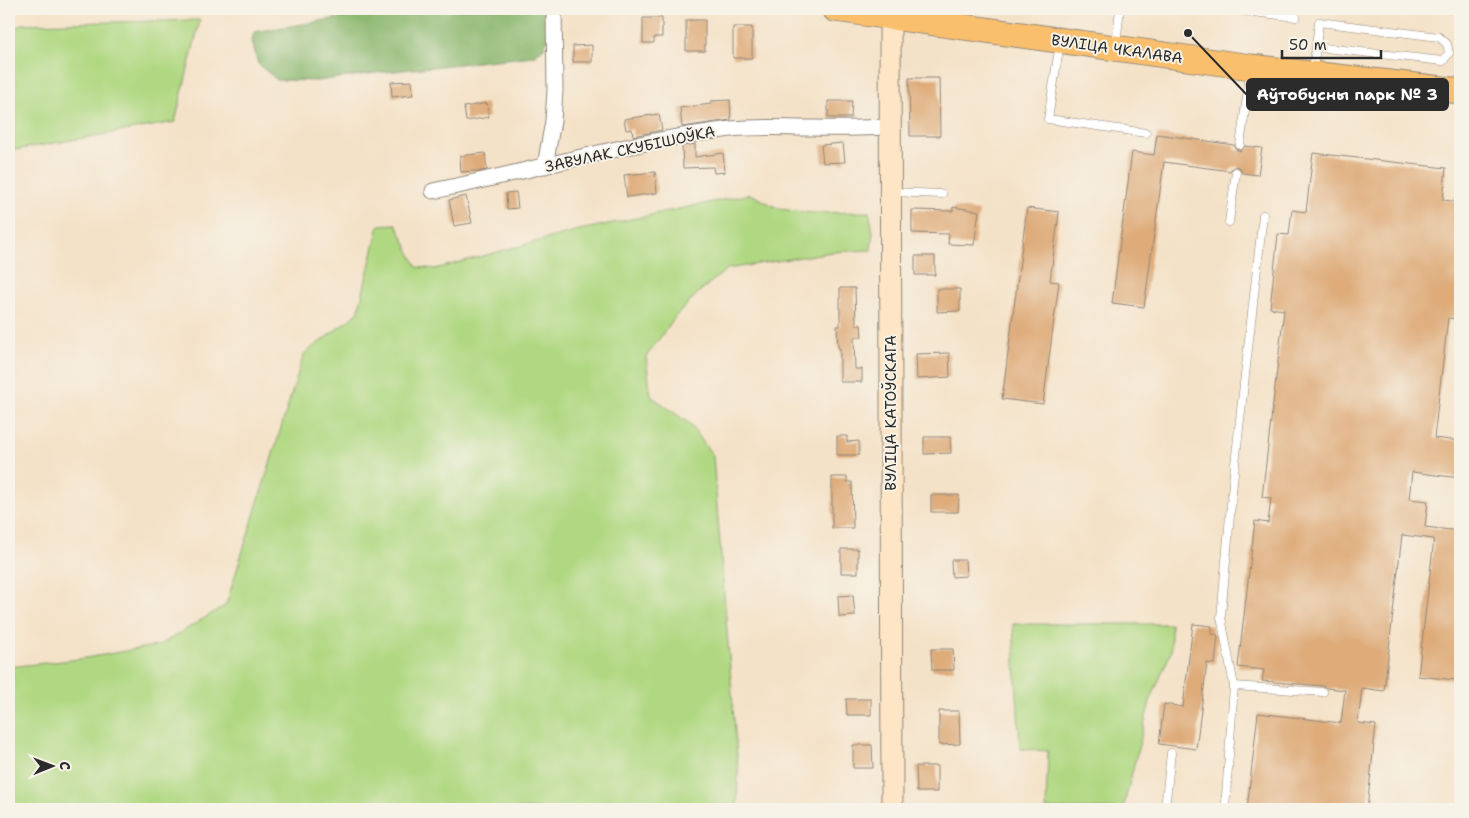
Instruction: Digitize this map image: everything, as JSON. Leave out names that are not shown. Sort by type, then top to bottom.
[{"type":"highway","name":"ВУЛІЦА ЧКАЛАВА","points":[[835,9],[1251,68],[1460,91]]},
{"type":"main road","name":"ВУЛІЦА КАТОЎСКАГА","points":[[890,17],[892,809]]},
{"type":"street","points":[[544,166],[553,121],[555,90],[554,9]]},
{"type":"street","name":"ЗАВУЛАК СКУБІШОЎКА","points":[[433,191],[490,180],[676,136],[767,126],[815,128],[890,127]]},
{"type":"lane","points":[[1116,49],[1120,9]]},
{"type":"lane","points":[[1227,9],[1296,17]]},
{"type":"lane","points":[[1313,74],[1316,47],[1319,22],[1439,37],[1447,44],[1448,53],[1443,61],[1316,47]]},
{"type":"lane","points":[[1060,41],[1048,119],[1146,134]]},
{"type":"lane","points":[[1240,146],[1251,68]]},
{"type":"lane","points":[[1229,222],[1236,172]]},
{"type":"lane","points":[[890,192],[942,194]]},
{"type":"lane","points":[[1225,809],[1234,686],[1221,617],[1232,482],[1263,216]]},
{"type":"lane","points":[[1234,686],[1322,692]]},
{"type":"lane","points":[[1165,809],[1171,753]]},
{"type":"green space","points":[[394,9],[546,9],[549,35],[543,49],[533,56],[317,81],[277,80],[258,64],[252,41],[254,32]]},
{"type":"green space","points":[[200,20],[175,122],[9,151],[9,32],[23,24]]},
{"type":"green space","points":[[750,194],[780,209],[812,213],[869,212],[873,232],[871,250],[832,252],[727,269],[700,291],[675,317],[646,357],[651,396],[690,424],[713,456],[738,769],[737,809],[9,809],[9,667],[80,659],[160,645],[226,605],[304,354],[358,313],[379,225],[396,224],[417,267],[435,269],[575,231]]},
{"type":"green space","points":[[1013,624],[1171,624],[1171,652],[1150,701],[1123,809],[1046,809],[1048,751],[1020,749]]},
{"type":"building","points":[[643,18],[662,18],[662,37],[654,37],[654,43],[643,43]]},
{"type":"building","points":[[686,20],[705,20],[705,51],[686,51]]},
{"type":"building","points":[[733,27],[752,27],[752,58],[733,58]]},
{"type":"building","points":[[592,45],[592,62],[573,62],[573,46]]},
{"type":"building","points":[[909,78],[939,78],[940,136],[910,136]]},
{"type":"building","points":[[412,81],[413,95],[392,97],[391,82]]},
{"type":"building","points":[[730,100],[731,120],[682,127],[680,108],[711,104],[711,101]]},
{"type":"building","points":[[828,101],[852,101],[851,118],[828,118]]},
{"type":"building","points":[[487,103],[489,117],[466,121],[464,107]]},
{"type":"building","points":[[659,114],[662,130],[633,136],[632,129],[626,130],[624,119]]},
{"type":"building","points":[[1157,134],[1234,145],[1240,151],[1245,146],[1262,148],[1258,175],[1242,173],[1240,168],[1236,166],[1230,171],[1164,162],[1144,307],[1112,303],[1132,152],[1154,155]]},
{"type":"building","points":[[843,143],[845,162],[823,163],[821,145]]},
{"type":"building","points":[[695,144],[695,157],[723,153],[725,172],[714,173],[713,167],[683,168],[682,146]]},
{"type":"building","points":[[485,153],[487,170],[461,172],[460,156]]},
{"type":"building","points":[[1313,153],[1446,168],[1443,200],[1460,202],[1459,319],[1448,318],[1434,438],[1460,441],[1460,478],[1412,472],[1409,499],[1428,501],[1425,527],[1460,531],[1460,655],[1457,680],[1418,676],[1434,539],[1402,535],[1384,691],[1362,688],[1358,723],[1376,725],[1367,809],[1247,809],[1258,713],[1341,723],[1345,690],[1323,686],[1262,681],[1264,670],[1238,667],[1255,521],[1268,523],[1271,498],[1262,497],[1284,310],[1270,308],[1278,234],[1289,235],[1292,210],[1306,212]]},
{"type":"building","points":[[655,172],[657,193],[627,197],[624,175]]},
{"type":"building","points":[[516,192],[518,208],[507,209],[506,193]]},
{"type":"building","points":[[466,196],[472,223],[454,226],[449,200]]},
{"type":"building","points":[[953,207],[979,211],[974,245],[948,244],[949,234],[912,233],[912,210],[953,211]]},
{"type":"building","points":[[1027,208],[1059,212],[1050,281],[1059,282],[1043,404],[1002,399]]},
{"type":"building","points":[[915,256],[935,256],[935,275],[915,275]]},
{"type":"building","points":[[840,288],[855,288],[856,325],[861,325],[862,337],[854,337],[855,369],[862,369],[862,382],[840,382],[840,348],[838,348],[837,326],[840,326]]},
{"type":"building","points":[[937,289],[960,289],[960,311],[937,312]]},
{"type":"building","points":[[949,353],[950,377],[917,379],[916,354]]},
{"type":"building","points":[[837,436],[847,436],[847,442],[859,441],[859,455],[837,455]]},
{"type":"building","points":[[924,437],[950,437],[951,453],[924,454]]},
{"type":"building","points":[[832,477],[847,477],[847,482],[852,482],[853,528],[832,528]]},
{"type":"building","points":[[931,495],[959,495],[958,512],[931,512]]},
{"type":"building","points":[[841,549],[858,549],[858,573],[841,573]]},
{"type":"building","points":[[951,560],[965,560],[966,576],[952,577]]},
{"type":"building","points":[[853,595],[855,616],[839,617],[838,596]]},
{"type":"building","points":[[1193,624],[1212,626],[1212,634],[1218,635],[1215,664],[1207,663],[1196,749],[1159,744],[1164,704],[1183,707]]},
{"type":"building","points":[[931,649],[953,649],[954,670],[932,670]]},
{"type":"building","points":[[846,699],[871,699],[871,715],[847,715]]},
{"type":"building","points":[[939,711],[959,711],[960,744],[939,745]]},
{"type":"building","points":[[853,745],[872,745],[873,768],[853,768]]},
{"type":"building","points":[[916,766],[937,766],[937,792],[917,792]]},
{"type":"place","name":"Аўтобусны парк № 3","points":[[1188,33]]}]
